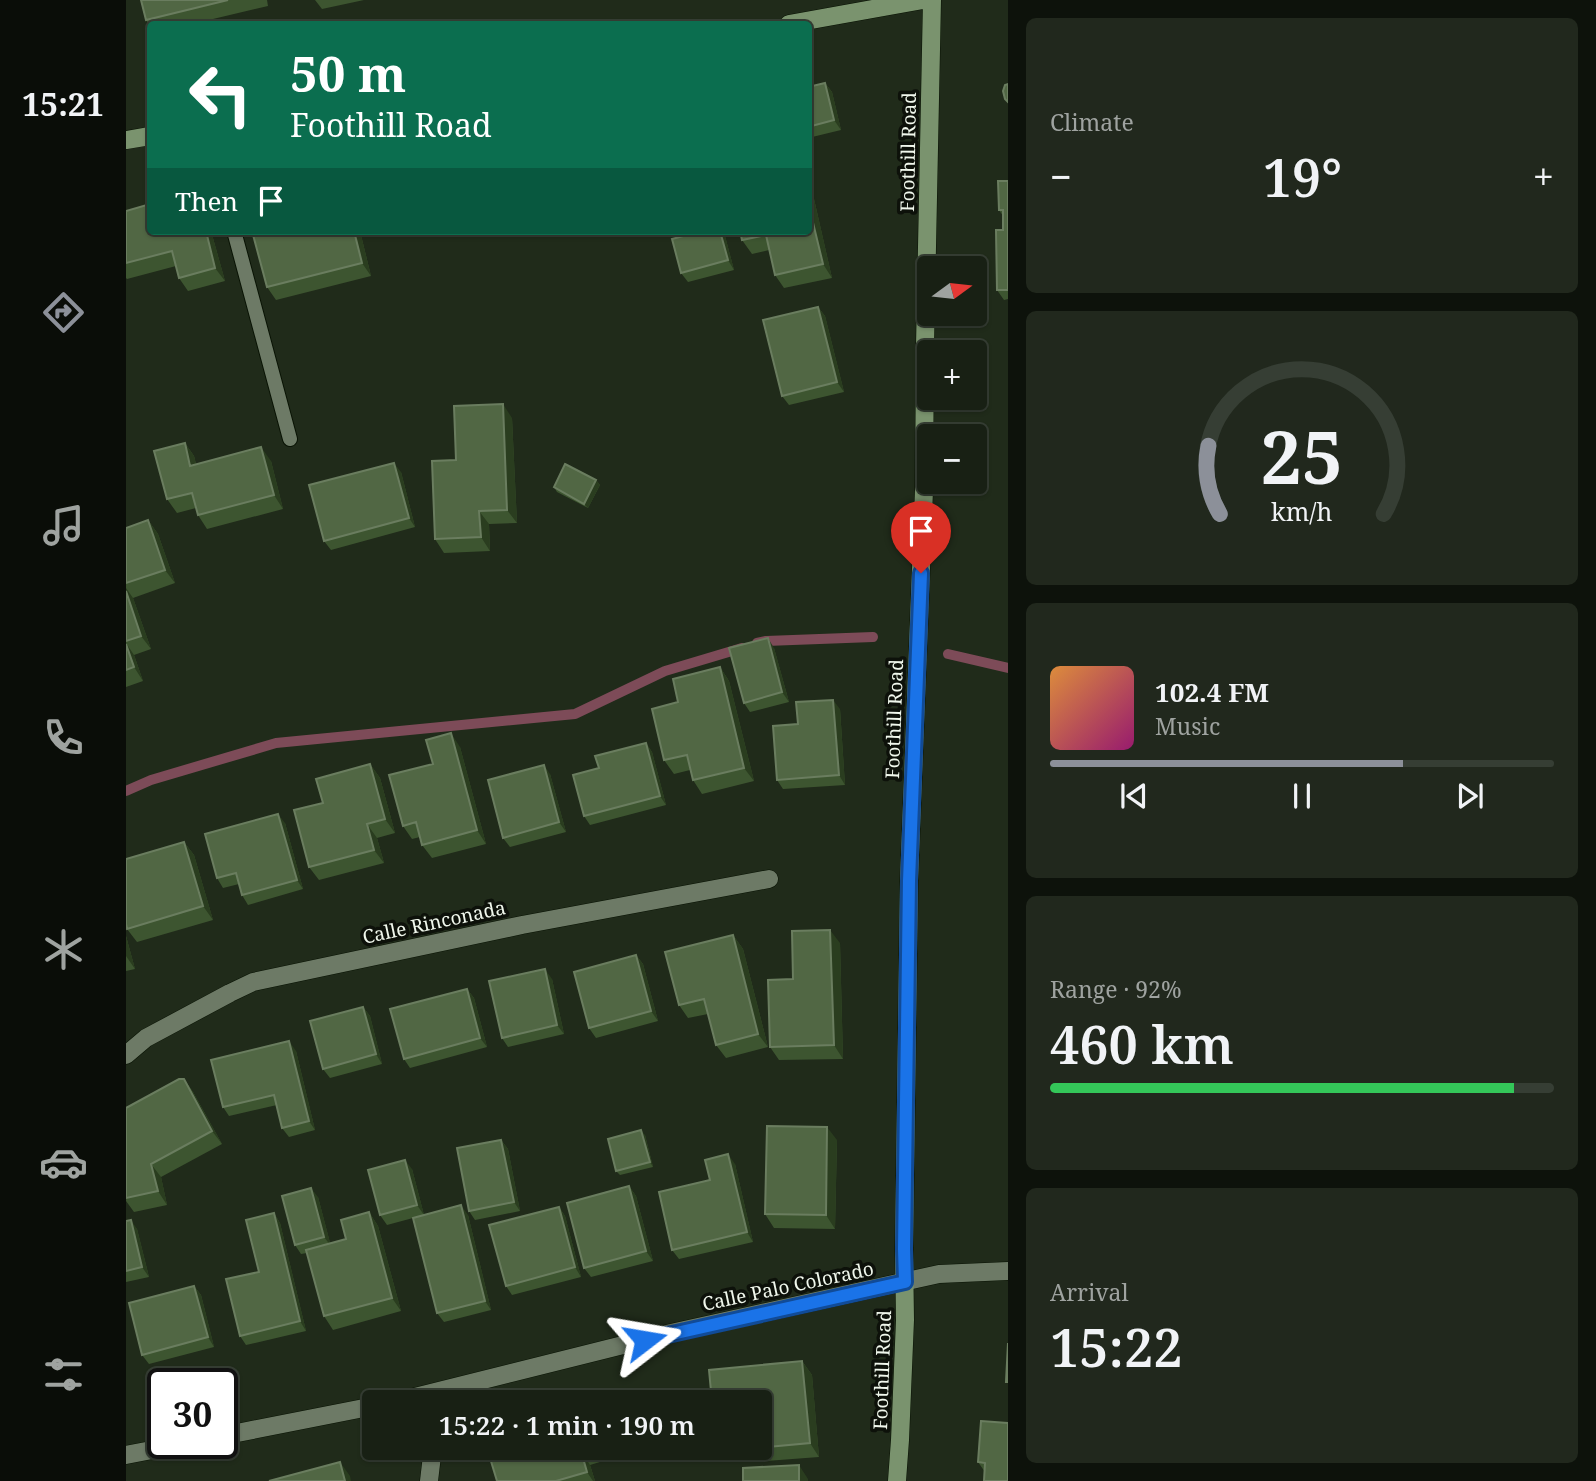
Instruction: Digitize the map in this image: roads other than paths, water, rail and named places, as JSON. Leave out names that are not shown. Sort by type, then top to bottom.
[{"type":"main road","points":[[806,21],[923,0]]},
{"type":"main road","name":"Foothill Road","points":[[897,1481],[904,1377],[909,881],[924,490],[932,0]]},
{"type":"main road","points":[[126,140],[147,136]]},
{"type":"street","name":"Calle Rinconada","points":[[126,1055],[146,1038],[253,982],[522,925],[769,879]]},
{"type":"street","name":"Calle Palo Colorado","points":[[463,1390],[671,1333],[939,1274],[1008,1271]]},
{"type":"street","points":[[238,1433],[362,1408]]},
{"type":"street","points":[[126,1455],[147,1451]]},
{"type":"street","points":[[429,1481],[431,1460]]},
{"type":"lane","points":[[235,235],[290,439]]},
{"type":"waterway","points":[[757,643],[873,637]]},
{"type":"waterway","points":[[126,791],[151,780],[276,743],[575,714],[665,671],[742,648]]},
{"type":"waterway","points":[[948,654],[1008,668]]}]
